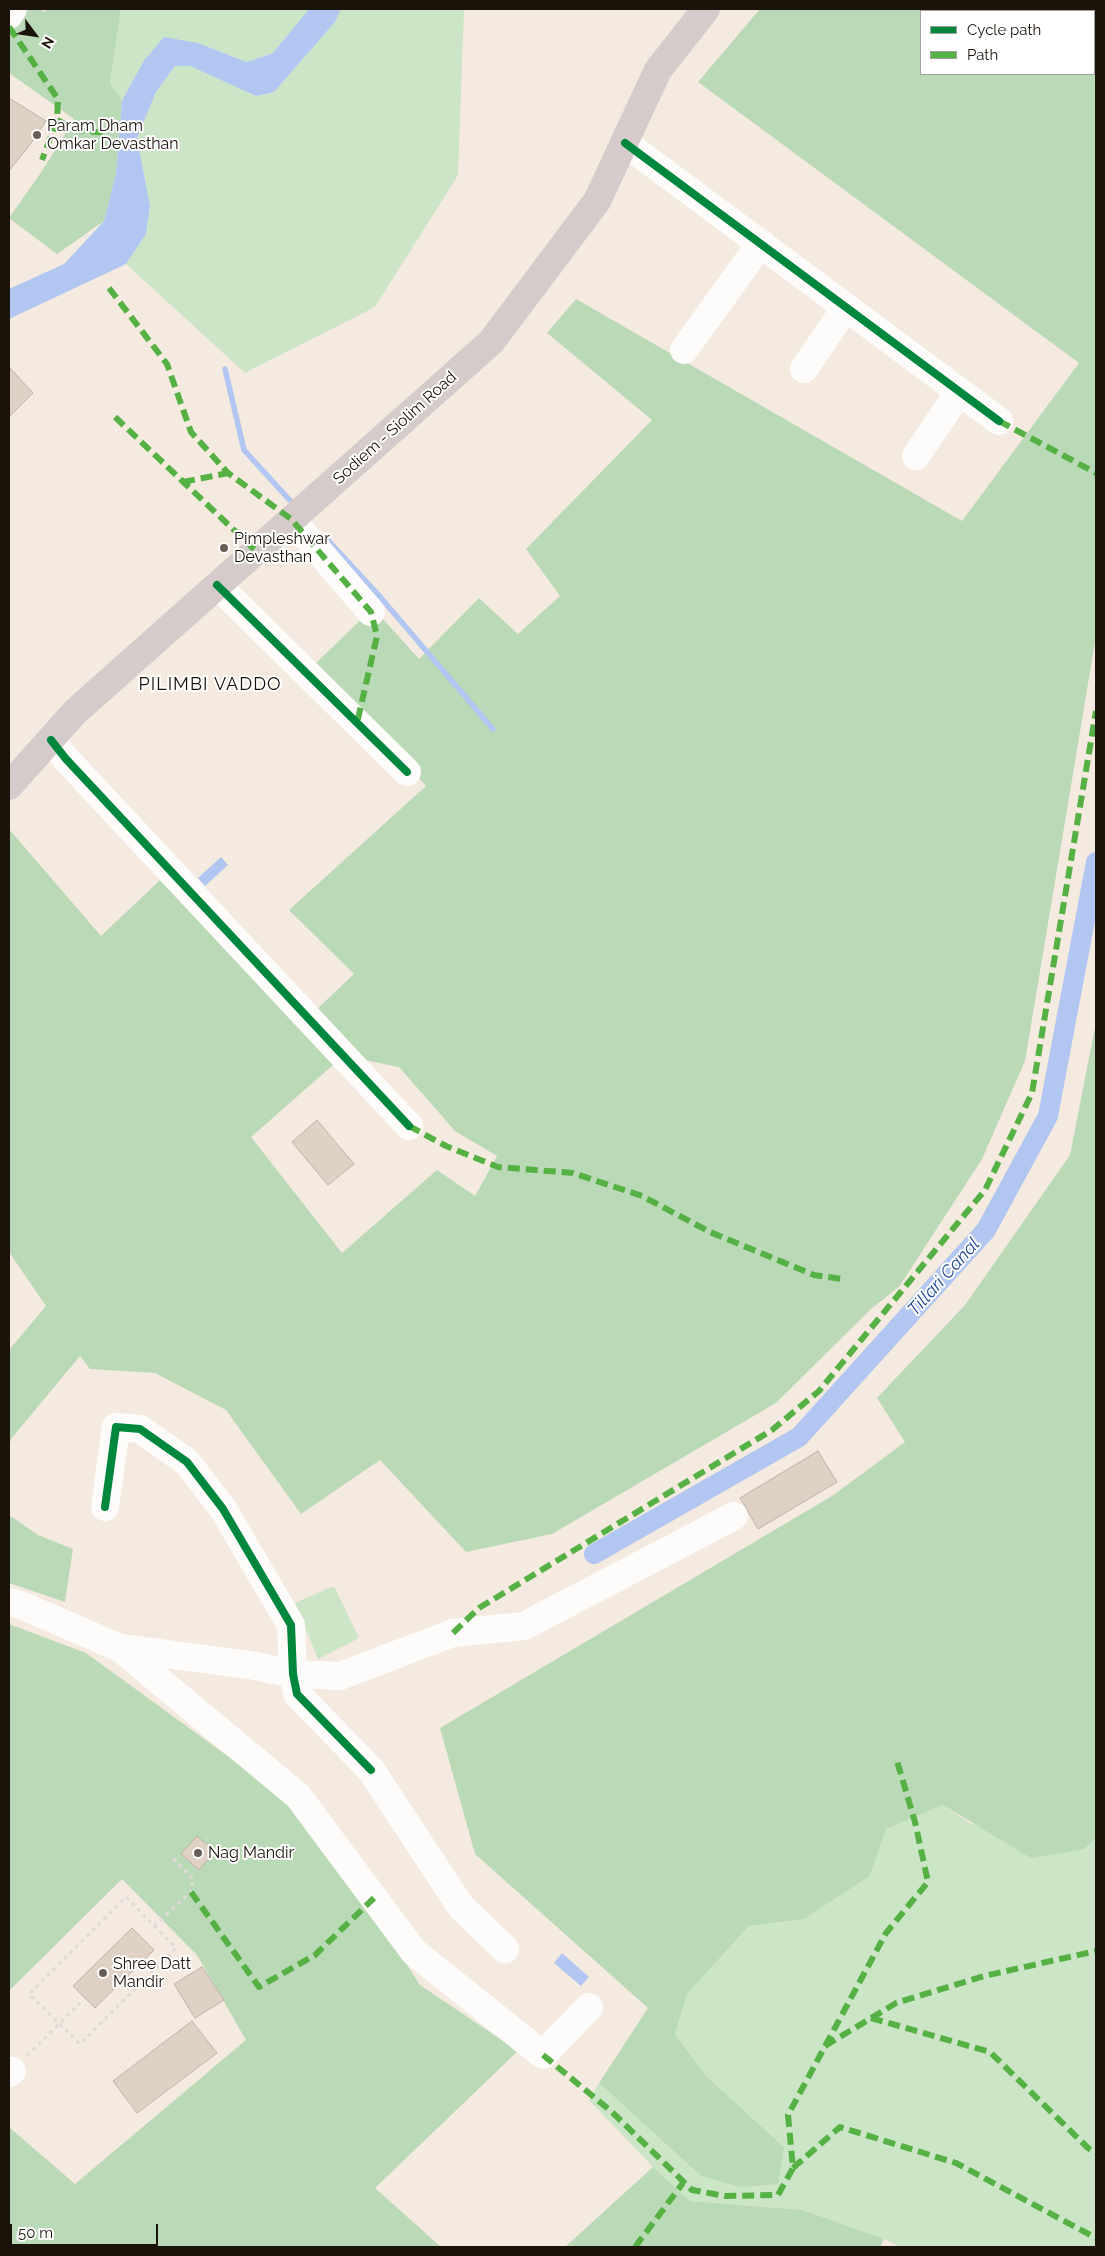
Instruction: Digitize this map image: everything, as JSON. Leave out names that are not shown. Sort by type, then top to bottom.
[{"type":"main road","name":"Sodiem - Siolim Road","points":[[9,786],[75,712],[491,342],[597,201],[658,70],[706,9]]},
{"type":"street","points":[[9,15],[13,9]]},
{"type":"street","points":[[624,143],[999,421]]},
{"type":"street","points":[[684,350],[761,243]]},
{"type":"street","points":[[804,369],[846,307]]},
{"type":"street","points":[[916,456],[959,392]]},
{"type":"street","points":[[291,519],[371,612]]},
{"type":"street","points":[[217,585],[407,772]]},
{"type":"street","points":[[54,736],[188,873]]},
{"type":"street","points":[[54,736],[66,759],[409,1126]]},
{"type":"street","points":[[105,1507],[116,1427],[140,1429],[187,1462],[224,1509],[291,1625],[293,1674],[297,1694],[371,1770],[461,1907],[505,1948]]},
{"type":"street","points":[[120,1648],[250,1665],[293,1674],[340,1676],[453,1633],[524,1626],[734,1516]]},
{"type":"street","points":[[9,1602],[21,1604],[120,1648],[298,1796],[414,1952],[542,2055],[589,2007]]},
{"type":"path","points":[[154,1926],[190,1892],[193,1879],[170,1855]]},
{"type":"path","points":[[126,1898],[154,1926],[176,1948],[80,2044],[29,1994],[126,1898]]},
{"type":"path","points":[[10,2072],[80,2003]]},
{"type":"green space","points":[[24,9],[40,9],[45,12],[47,9],[121,9],[110,83],[122,101],[116,174],[104,221],[57,254],[9,218],[42,171],[74,119],[9,73],[9,32]]},
{"type":"green space","points":[[121,9],[309,9],[273,53],[247,62],[198,43],[143,62],[122,101],[110,84]]},
{"type":"green space","points":[[341,9],[464,9],[458,175],[375,307],[245,373],[126,264],[146,234],[150,206],[137,138],[156,92],[176,65],[190,66],[256,96],[274,92],[335,22]]},
{"type":"green space","points":[[760,9],[1096,9],[1096,636],[1025,1061],[982,1159],[899,1287],[872,1308],[776,1403],[552,1534],[466,1552],[380,1460],[301,1514],[226,1410],[155,1373],[90,1369],[80,1356],[11,1439],[9,1448],[9,1350],[46,1306],[9,1252],[9,829],[101,936],[160,880],[333,1065],[251,1137],[342,1253],[437,1170],[475,1196],[497,1156],[455,1131],[399,1067],[359,1059],[316,1010],[354,974],[289,910],[426,786],[315,664],[373,608],[419,659],[479,598],[518,634],[560,596],[526,549],[652,420],[547,333],[576,299],[962,521],[1079,363],[698,82]]},
{"type":"green space","points":[[1096,1022],[1096,1838],[1084,1849],[1031,1858],[943,1805],[886,1829],[870,1876],[804,1919],[749,1926],[687,1994],[675,2034],[706,2076],[784,2147],[778,2184],[741,2187],[701,2176],[599,2083],[648,2008],[475,1854],[440,1728],[832,1496],[905,1442],[877,1398],[965,1305],[1070,1155]]},
{"type":"green space","points":[[9,1515],[38,1535],[73,1549],[65,1602],[9,1583]]},
{"type":"green space","points":[[334,1586],[359,1638],[318,1659],[295,1603]]},
{"type":"green space","points":[[9,1624],[86,1653],[310,1816],[420,1985],[518,2051],[375,2188],[441,2247],[9,2247],[9,2127],[75,2184],[246,2040],[197,1955],[122,1879],[9,1991]]},
{"type":"green space","points":[[943,1805],[971,1824],[1084,1849],[1096,1838],[1096,2247],[900,2247],[884,2239],[803,2210],[690,2201],[653,2167],[589,2100],[599,2083],[701,2176],[784,2147],[706,2076],[675,2034],[687,1994],[749,1926],[804,1919],[870,1876],[886,1829]]},
{"type":"green space","points":[[653,2167],[690,2201],[803,2210],[884,2239],[880,2247],[565,2247]]},
{"type":"water","points":[[309,9],[341,9],[335,22],[274,92],[256,96],[190,66],[175,66],[156,92],[137,138],[150,206],[146,234],[126,264],[9,319],[9,289],[64,264],[104,221],[116,174],[122,101],[143,62],[164,37],[198,43],[247,62],[273,53]]},
{"type":"water","points":[[221,857],[228,865],[205,886],[198,878]]},
{"type":"water","points":[[562,1953],[589,1977],[581,1986],[554,1963]]},
{"type":"building","points":[[9,98],[46,121],[9,171]]},
{"type":"building","points":[[9,367],[33,393],[9,417]]},
{"type":"building","points":[[317,1120],[354,1164],[328,1185],[292,1142]]},
{"type":"building","points":[[818,1451],[837,1482],[758,1529],[740,1498]]},
{"type":"building","name":"Nag Mandir","points":[[197,1836],[215,1851],[199,1870],[181,1854]]},
{"type":"building","points":[[132,1928],[154,1950],[95,2008],[73,1986]]},
{"type":"building","points":[[202,1967],[224,2000],[195,2018],[174,1984]]},
{"type":"building","points":[[192,2021],[217,2053],[137,2113],[113,2081]]},
{"type":"waterway","points":[[225,369],[244,450],[296,507]]},
{"type":"waterway","points":[[325,537],[375,591],[493,729]]},
{"type":"waterway","name":"Tillari Canal","points":[[594,1554],[799,1437],[986,1230],[1048,1116],[1096,862]]},
{"type":"marked path","points":[[9,27],[58,99],[57,120],[42,160]]},
{"type":"marked path","points":[[57,120],[77,130],[106,133]]},
{"type":"marked path","points":[[109,288],[167,364],[191,432],[228,473],[291,519],[371,612],[377,636],[357,723]]},
{"type":"marked path","points":[[115,417],[256,551]]},
{"type":"marked path","points":[[999,421],[1096,473]]},
{"type":"marked path","points":[[183,482],[228,473]]},
{"type":"marked path","points":[[453,1633],[479,1608],[772,1430],[819,1391],[985,1190],[1032,1093],[1096,711]]},
{"type":"marked path","points":[[409,1126],[446,1146],[498,1167],[573,1173],[642,1196],[710,1232],[814,1275],[842,1279]]},
{"type":"marked path","points":[[543,2055],[612,2112],[692,2190],[725,2196],[778,2195],[793,2168],[788,2115],[886,1933],[928,1882],[915,1822],[897,1761]]},
{"type":"marked path","points":[[191,1892],[259,1987],[315,1955],[374,1898]]},
{"type":"marked path","points":[[825,2046],[896,2003],[984,1976],[1096,1951]]},
{"type":"marked path","points":[[871,2018],[990,2052],[1088,2148],[1096,2153]]},
{"type":"marked path","points":[[793,2168],[840,2127],[956,2163],[1096,2238]]},
{"type":"marked path","points":[[635,2247],[683,2183]]},
{"type":"cycle path","points":[[625,143],[999,421]]},
{"type":"cycle path","points":[[217,585],[407,772]]},
{"type":"cycle path","points":[[51,740],[66,759],[409,1126]]},
{"type":"cycle path","points":[[105,1507],[116,1427],[140,1429],[187,1462],[223,1509],[291,1625],[293,1674],[297,1694],[371,1770]]},
{"type":"place","name":"Param Dham Omkar Devasthan","points":[[37,135]]},
{"type":"place","name":"Pimpleshwar Devasthan","points":[[224,548]]},
{"type":"place","name":"Nag Mandir","points":[[198,1853]]},
{"type":"place","name":"Shree Datt Mandir","points":[[103,1973]]},
{"type":"district","name":"PILIMBI VADDO","points":[[210,685]]}]
